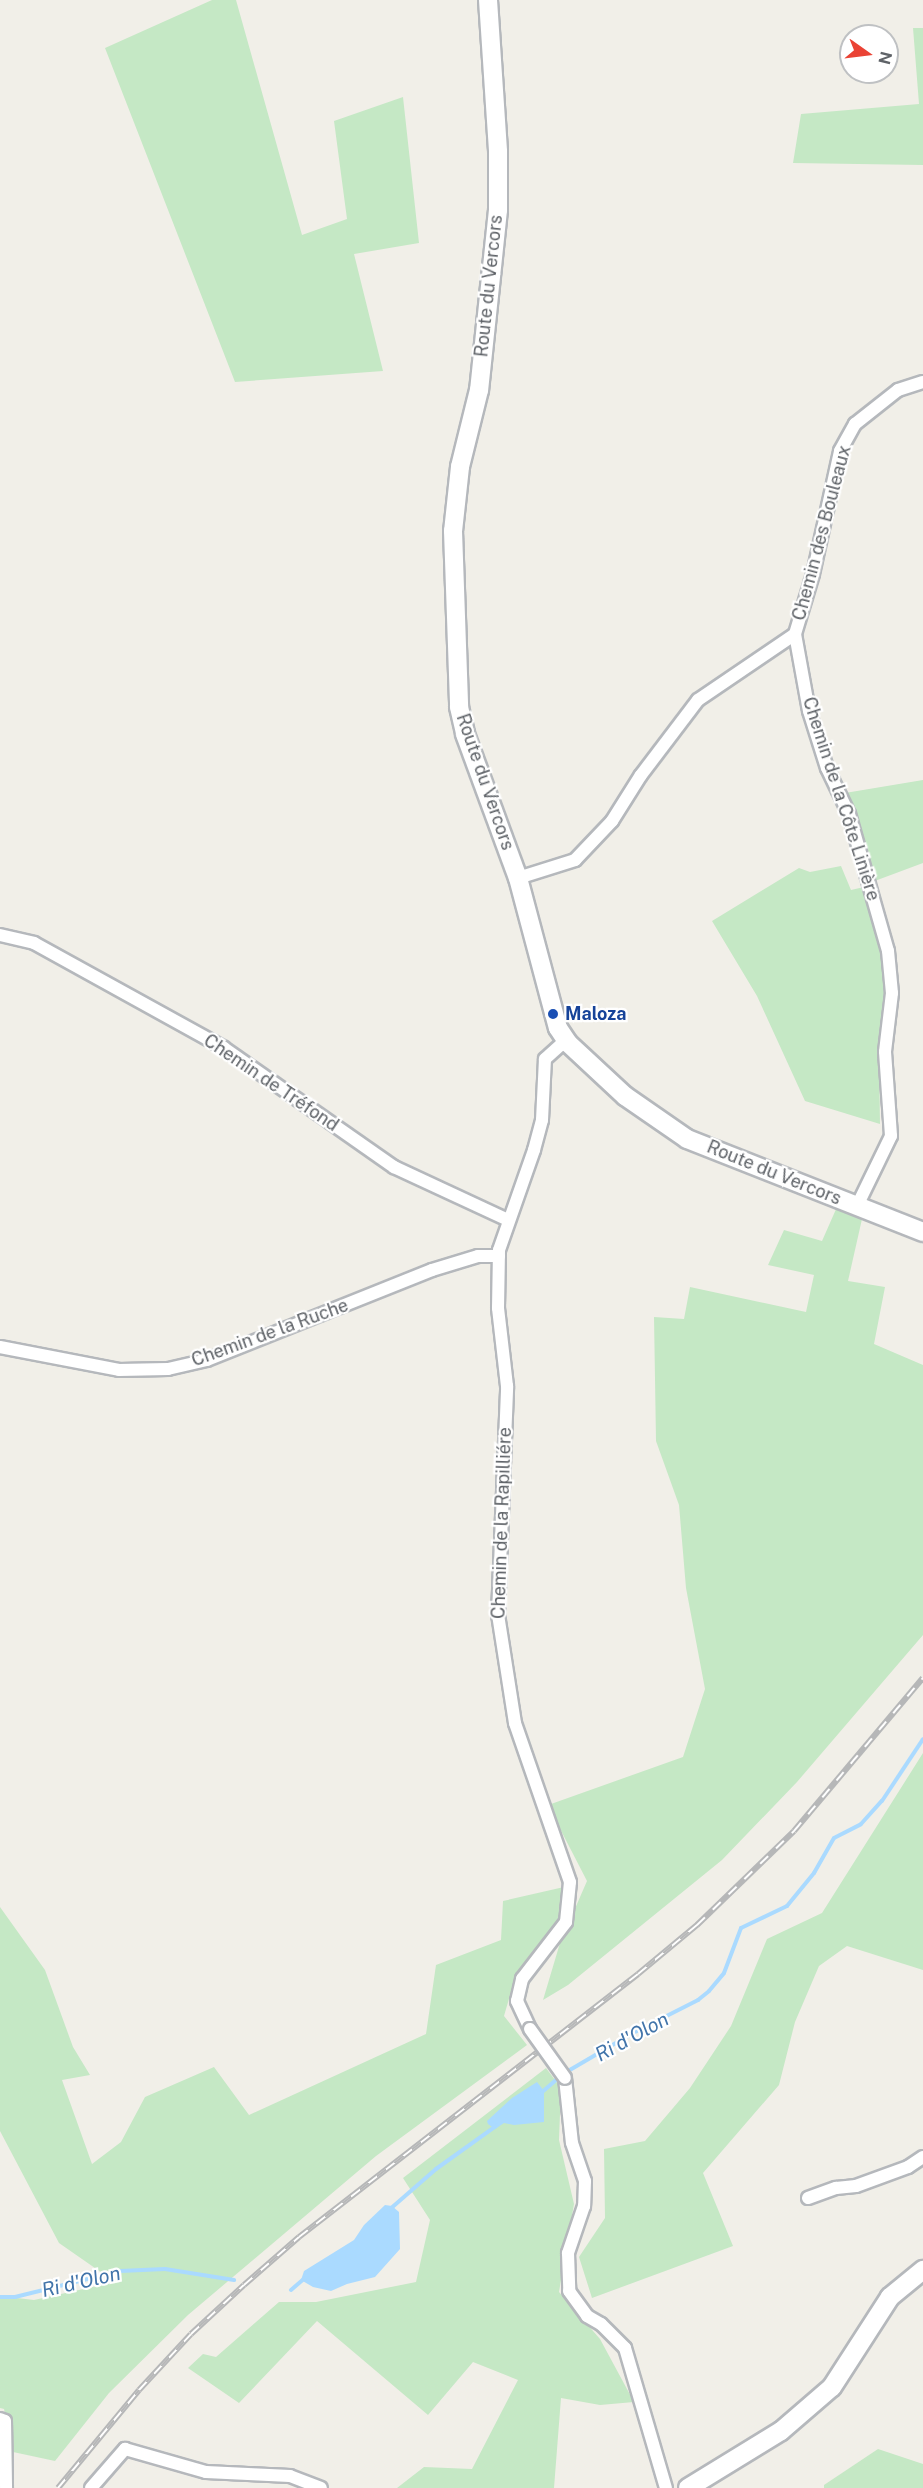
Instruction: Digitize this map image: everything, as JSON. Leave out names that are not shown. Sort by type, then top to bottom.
[{"type":"main road","name":"Route du Vercors","points":[[488,0],[498,152],[498,210],[479,390],[465,442],[453,531],[459,707],[465,734],[518,878],[554,1018],[566,1040],[625,1096],[687,1139],[923,1232]]},
{"type":"main road","points":[[688,2488],[781,2431],[832,2387],[890,2297],[923,2270]]},
{"type":"street","name":"Chemin des Bouleaux","points":[[518,878],[575,860],[612,821],[641,775],[698,700],[795,634],[813,574],[840,451],[855,424],[898,390],[923,380]]},
{"type":"street","name":"Chemin de la Côte Linière","points":[[795,634],[809,711],[827,768],[849,814],[888,951],[892,993],[885,1052],[891,1136],[856,1206]]},
{"type":"street","name":"Chemin de Tréfond","points":[[0,935],[34,943],[224,1048],[394,1167],[508,1220]]},
{"type":"street","name":"Chemin de la Rapilliére","points":[[566,1040],[545,1059],[542,1120],[534,1150],[508,1220],[499,1256],[498,1308],[507,1386],[498,1615],[515,1723],[570,1882],[566,1922],[522,1979],[516,2001],[530,2029],[565,2078],[572,2143],[585,2181],[584,2206],[568,2253],[569,2291],[587,2316],[601,2324],[625,2348],[666,2488]]},
{"type":"street","name":"Chemin de la Ruche","points":[[0,1347],[119,1370],[168,1369],[207,1360],[432,1270],[478,1256],[499,1256]]},
{"type":"street","points":[[808,2198],[836,2188],[856,2186],[908,2167],[923,2157]]},
{"type":"street","points":[[0,2419],[5,2421],[6,2488]]},
{"type":"street","points":[[91,2488],[125,2450],[206,2472],[290,2476],[321,2488]]},
{"type":"green space","points":[[212,0],[236,0],[302,235],[347,219],[334,121],[403,97],[419,243],[354,254],[383,371],[235,382],[105,48]]},
{"type":"green space","points":[[913,28],[923,28],[923,165],[793,163],[801,114],[919,104]]},
{"type":"green space","points":[[923,780],[923,863],[872,882],[845,793]]},
{"type":"green space","points":[[841,866],[851,890],[864,887],[883,952],[886,988],[879,1056],[880,1124],[805,1101],[757,996],[712,921],[799,868],[810,872]]},
{"type":"green space","points":[[837,1207],[862,1219],[848,1281],[885,1287],[874,1344],[923,1365],[923,1635],[797,1782],[722,1860],[568,1985],[543,2000],[560,1943],[587,1881],[555,1819],[551,1804],[683,1757],[705,1689],[686,1588],[679,1505],[656,1441],[654,1317],[684,1319],[690,1287],[806,1312],[814,1275],[768,1265],[784,1230],[822,1241]]},
{"type":"green space","points":[[923,1753],[923,1970],[847,1946],[819,1966],[795,2022],[779,2085],[703,2173],[733,2246],[592,2298],[579,2257],[605,2218],[604,2149],[645,2141],[690,2088],[731,2026],[767,1939],[822,1913]]},
{"type":"green space","points":[[564,1887],[559,1919],[513,1985],[504,2016],[527,2045],[376,2156],[188,2315],[109,2393],[55,2461],[13,2452],[4,2409],[0,2408],[0,2296],[34,2300],[115,2282],[59,2243],[0,2131],[0,1907],[45,1970],[73,2047],[90,2075],[62,2080],[92,2164],[121,2142],[145,2097],[214,2067],[249,2115],[426,2034],[436,1965],[501,1940],[503,1901]]},
{"type":"green space","points":[[546,2068],[561,2088],[559,2140],[574,2204],[559,2292],[600,2339],[634,2402],[600,2405],[561,2398],[554,2488],[397,2488],[424,2467],[472,2469],[518,2380],[473,2362],[428,2415],[317,2321],[239,2403],[188,2368],[203,2354],[216,2357],[279,2302],[316,2302],[416,2282],[430,2220],[403,2178]]},
{"type":"green space","points":[[878,2449],[923,2464],[923,2488],[824,2488],[824,2485]]},
{"type":"water","points":[[537,2082],[544,2091],[544,2122],[514,2125],[504,2123],[495,2129],[488,2124],[487,2121],[512,2098]]},
{"type":"water","points":[[385,2205],[392,2206],[399,2212],[400,2249],[375,2277],[347,2284],[331,2291],[313,2287],[301,2280],[304,2271],[354,2240],[364,2225]]},
{"type":"waterway","name":"Ri d'Olon","points":[[541,2093],[563,2074],[633,2033],[698,2000],[709,1991],[724,1973],[741,1928],[787,1906],[814,1873],[834,1838],[861,1824],[882,1801],[923,1739]]},
{"type":"waterway","name":"Ri d'Olon","points":[[389,2210],[436,2169],[496,2126]]},
{"type":"waterway","name":"Ri d'Olon","points":[[0,2297],[15,2297],[120,2271],[165,2269],[234,2280]]},
{"type":"waterway","name":"Ri d'Olon","points":[[291,2290],[305,2278]]},
{"type":"railway","points":[[58,2488],[139,2390],[191,2334],[244,2285],[299,2237],[638,1974],[697,1925],[794,1831],[923,1678]]},
{"type":"place","name":"Maloza","points":[[553,1014]]}]
